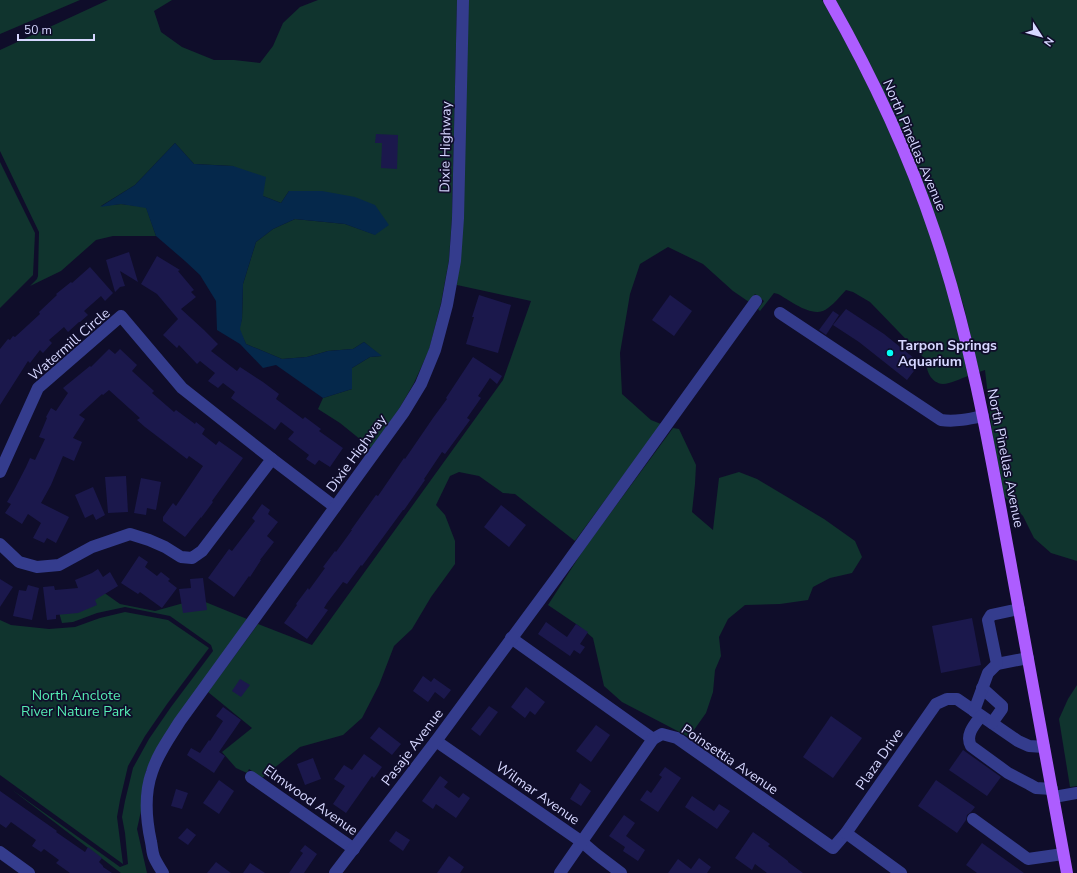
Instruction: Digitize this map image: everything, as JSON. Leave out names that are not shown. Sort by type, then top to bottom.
[{"type":"main road","name":"North Pinellas Avenue","points":[[829,0],[847,32],[901,143],[935,232],[958,308],[977,386],[992,462],[1067,873]]},
{"type":"street","name":"Dixie Highway","points":[[163,873],[154,857],[148,827],[147,812],[147,793],[152,772],[157,760],[180,721],[404,412],[421,384],[436,350],[447,305],[455,261],[458,218],[463,0]]},
{"type":"street","name":"Pasaje Avenue","points":[[336,873],[556,577],[756,301]]},
{"type":"street","points":[[780,313],[941,420],[957,421],[983,416]]},
{"type":"street","name":"Watermill Circle","points":[[0,472],[38,388],[121,316],[182,388],[335,507]]},
{"type":"street","points":[[0,544],[18,562],[37,568],[59,565],[92,547],[130,534],[165,547],[181,557],[192,558],[202,551],[272,459]]},
{"type":"street","points":[[997,664],[988,620],[991,615],[1019,610]]},
{"type":"street","points":[[511,638],[653,739],[560,873]]},
{"type":"street","points":[[1028,658],[997,664],[988,673],[982,688],[977,713],[968,736],[969,742],[971,746],[1008,773],[1036,788],[1053,793],[1077,793]]},
{"type":"street","points":[[982,688],[1002,706],[1002,709],[992,723]]},
{"type":"street","name":"Plaza Drive","points":[[833,848],[846,832],[936,704],[947,699],[957,699],[977,713]]},
{"type":"street","points":[[977,713],[1018,741],[1029,746],[1044,747]]},
{"type":"street","name":"Poinsettia Avenue","points":[[653,739],[662,734],[677,738],[833,848]]},
{"type":"street","name":"Wilmar Avenue","points":[[436,740],[582,842],[621,873]]},
{"type":"street","name":"Elmwood Avenue","points":[[251,777],[354,849]]},
{"type":"street","points":[[973,819],[1028,859],[1063,854]]},
{"type":"street","points":[[846,832],[901,873]]},
{"type":"street","points":[[0,852],[29,873]]},
{"type":"green space","points":[[0,0],[80,0],[0,34]]},
{"type":"green space","points":[[108,0],[172,0],[154,11],[161,32],[182,47],[214,60],[234,60],[260,63],[273,46],[283,23],[300,7],[318,0],[457,0],[452,217],[449,260],[441,303],[429,350],[414,383],[399,409],[371,448],[340,423],[318,409],[323,398],[352,389],[352,368],[370,357],[381,356],[364,342],[353,349],[328,351],[307,357],[282,359],[246,344],[239,329],[242,319],[243,284],[256,242],[273,229],[295,219],[345,224],[376,235],[289,191],[281,203],[263,196],[233,166],[194,164],[175,143],[135,185],[101,206],[121,204],[146,207],[156,236],[113,236],[96,240],[61,271],[30,286],[38,276],[39,232],[0,151],[0,50]]},
{"type":"green space","points":[[468,0],[822,0],[862,74],[913,189],[928,228],[953,308],[968,376],[946,384],[939,383],[932,379],[928,372],[926,360],[870,302],[853,292],[846,290],[828,308],[816,312],[809,311],[774,293],[760,311],[758,309],[764,301],[755,294],[749,302],[733,291],[703,264],[668,247],[640,264],[630,294],[620,353],[622,394],[651,420],[661,424],[575,541],[515,494],[503,493],[479,476],[459,472],[450,476],[436,505],[445,515],[455,541],[455,564],[431,597],[412,629],[394,646],[379,685],[362,718],[343,735],[300,747],[262,778],[249,769],[247,773],[236,768],[222,752],[252,728],[208,692],[258,624],[312,645],[503,380],[531,301],[457,285]]},
{"type":"green space","points":[[835,0],[1077,0],[1077,561],[1051,553],[1034,538],[1023,516],[1004,496],[993,440],[985,370],[979,372],[964,307],[940,231]]},
{"type":"green space","points":[[0,162],[35,233],[33,275],[0,308]]},
{"type":"green space","points":[[673,428],[679,429],[696,465],[692,512],[713,530],[719,478],[739,472],[757,479],[824,519],[855,541],[862,557],[852,573],[830,578],[813,587],[808,600],[780,604],[745,605],[728,619],[719,637],[721,656],[715,670],[713,692],[706,713],[689,737],[622,702],[604,686],[593,638],[579,626],[548,605],[584,549]]},
{"type":"green space","points":[[96,587],[120,604],[155,611],[198,599],[247,619],[152,757],[146,771],[137,829],[147,873],[121,873],[11,789],[120,867],[128,864],[122,817],[133,768],[149,739],[213,651],[211,645],[170,616],[125,607],[97,613],[73,622],[62,623],[53,591]]},
{"type":"green space","name":"North Anclote River Nature Park","points":[[125,612],[168,620],[209,648],[145,736],[128,766],[117,817],[123,864],[0,775],[0,620],[11,625],[49,629],[75,627],[100,618]]},
{"type":"green space","points":[[1077,685],[1077,786],[1070,787],[1059,719],[1068,699]]},
{"type":"water","points":[[175,143],[194,164],[233,166],[266,177],[263,196],[281,203],[289,191],[322,191],[355,197],[375,205],[389,225],[375,235],[345,224],[295,219],[273,229],[256,242],[243,284],[242,319],[240,329],[246,344],[282,359],[307,357],[328,351],[353,349],[364,342],[382,356],[370,357],[352,368],[352,389],[323,398],[276,365],[263,368],[240,344],[217,330],[216,301],[200,275],[156,236],[146,208],[121,204],[100,207],[135,185]]},
{"type":"building","points":[[376,134],[398,135],[397,169],[381,168],[382,143],[375,143]]},
{"type":"building","points":[[129,252],[138,282],[120,271],[125,286],[120,287],[115,292],[106,260]]},
{"type":"building","points":[[157,256],[180,270],[178,271],[194,290],[191,292],[196,297],[181,309],[218,344],[211,351],[237,371],[240,367],[263,382],[279,394],[276,399],[303,419],[305,417],[321,429],[319,431],[343,448],[330,467],[319,460],[315,465],[306,459],[309,455],[288,439],[294,432],[281,422],[275,430],[231,398],[235,392],[223,383],[218,388],[208,381],[215,373],[200,361],[197,364],[179,345],[177,348],[163,335],[178,319],[157,294],[141,284]]},
{"type":"building","points":[[90,267],[113,293],[105,301],[101,296],[84,311],[88,315],[68,332],[64,327],[49,340],[52,343],[43,353],[40,350],[30,363],[28,361],[0,405],[0,349],[8,339],[10,340],[13,336],[15,337],[40,314],[39,312],[57,295],[56,294],[71,282],[72,283]]},
{"type":"building","points":[[479,295],[511,305],[498,353],[466,344]]},
{"type":"building","points":[[670,295],[692,311],[674,336],[652,320]]},
{"type":"building","name":"Tarpon Springs Aquarium","points":[[846,309],[884,334],[920,363],[907,380],[859,342],[833,325]]},
{"type":"building","points":[[833,311],[839,315],[826,335],[819,330]]},
{"type":"building","points":[[109,349],[115,354],[120,349],[137,365],[132,371],[154,391],[152,393],[174,412],[176,410],[195,424],[196,422],[205,429],[202,434],[216,445],[219,441],[243,458],[212,501],[213,502],[185,537],[163,521],[163,517],[173,503],[176,506],[203,466],[189,456],[187,459],[145,427],[137,420],[140,418],[109,390],[103,395],[102,394],[79,415],[85,419],[73,438],[82,442],[74,461],[63,456],[51,485],[41,503],[69,517],[56,543],[47,538],[44,543],[33,538],[41,523],[28,514],[22,524],[5,513],[11,504],[7,502],[30,458],[35,460],[45,439],[39,437],[51,408],[56,411],[68,393],[63,388],[90,366],[91,367]]},
{"type":"building","points":[[473,357],[502,376],[497,384],[490,378],[478,396],[481,398],[467,418],[470,420],[445,454],[442,452],[404,510],[362,566],[361,565],[347,584],[343,582],[327,603],[324,608],[328,610],[307,639],[284,623],[297,605],[296,604],[308,588],[309,590],[325,568],[323,567],[335,551],[336,552],[376,495],[378,496],[404,458],[405,459],[447,399],[446,398]]},
{"type":"building","points":[[126,476],[128,512],[108,513],[105,477]]},
{"type":"building","points":[[141,478],[161,482],[156,510],[147,508],[146,515],[134,513]]},
{"type":"building","points":[[93,487],[105,515],[96,520],[93,514],[85,518],[75,495]]},
{"type":"building","points":[[262,504],[270,510],[268,514],[278,522],[267,536],[274,542],[234,597],[208,578],[229,549],[232,551],[255,521],[252,518]]},
{"type":"building","points":[[501,505],[526,525],[509,547],[484,527]]},
{"type":"building","points":[[139,556],[148,562],[145,567],[157,576],[161,572],[170,579],[168,581],[177,588],[162,608],[140,592],[138,594],[121,583]]},
{"type":"building","points":[[98,569],[103,577],[110,572],[118,586],[95,600],[97,605],[78,613],[56,615],[56,619],[47,620],[43,587],[54,586],[55,590],[78,588],[75,580]]},
{"type":"building","points":[[203,578],[207,610],[183,613],[179,589],[191,588],[190,579]]},
{"type":"building","points":[[0,579],[13,587],[0,607]]},
{"type":"building","points":[[28,585],[39,588],[32,620],[13,616],[19,590],[26,591]]},
{"type":"building","points":[[972,618],[981,665],[941,673],[932,626]]},
{"type":"building","points":[[546,622],[567,637],[576,624],[588,632],[580,644],[585,647],[580,654],[574,650],[570,656],[538,634]]},
{"type":"building","points":[[423,676],[431,682],[434,678],[451,690],[444,699],[435,692],[428,702],[413,691]]},
{"type":"building","points":[[240,679],[250,685],[241,697],[232,691]]},
{"type":"building","points":[[526,687],[545,702],[535,715],[530,711],[525,718],[511,707]]},
{"type":"building","points":[[489,706],[498,712],[480,736],[471,729]]},
{"type":"building","points":[[223,707],[241,720],[219,752],[225,756],[214,773],[187,755],[191,748],[200,753],[209,740],[210,741],[223,721],[216,716]]},
{"type":"building","points":[[831,716],[862,738],[833,778],[803,757]]},
{"type":"building","points":[[596,725],[610,735],[591,762],[576,751]]},
{"type":"building","points":[[379,727],[401,744],[392,755],[370,738]]},
{"type":"building","points":[[963,750],[1001,777],[987,796],[949,770]]},
{"type":"building","points":[[364,754],[382,767],[374,778],[372,776],[346,813],[333,804],[345,786],[334,779],[344,765],[352,770]]},
{"type":"building","points":[[313,758],[321,779],[305,785],[297,764]]},
{"type":"building","points":[[665,767],[681,778],[658,812],[640,800],[647,790],[651,793],[662,777],[659,775]]},
{"type":"building","points":[[440,776],[448,782],[444,787],[459,798],[463,793],[470,798],[456,818],[436,804],[433,809],[422,801]]},
{"type":"building","points":[[219,780],[234,791],[219,814],[203,803]]},
{"type":"building","points":[[936,780],[975,807],[967,815],[966,820],[957,833],[918,806]]},
{"type":"building","points":[[580,783],[591,791],[581,806],[570,799]]},
{"type":"building","points":[[176,789],[188,793],[182,809],[171,806]]},
{"type":"building","points":[[0,791],[85,852],[88,847],[102,858],[99,862],[103,867],[112,873],[70,873],[56,863],[59,860],[44,849],[41,852],[32,846],[36,840],[11,822],[6,828],[0,824]]},
{"type":"building","points":[[692,796],[714,811],[719,804],[730,811],[717,829],[685,807]]},
{"type":"building","points":[[624,815],[635,823],[626,836],[645,850],[638,861],[623,851],[625,847],[609,836]]},
{"type":"building","points":[[187,828],[196,835],[188,845],[178,838]]},
{"type":"building","points":[[396,831],[410,840],[403,851],[389,841]]},
{"type":"building","points":[[753,832],[770,844],[768,846],[803,873],[767,873],[755,864],[752,870],[735,858]]},
{"type":"building","points":[[982,843],[1024,873],[977,873],[966,865]]},
{"type":"building","points":[[305,845],[317,854],[304,873],[289,873],[303,853],[300,851]]},
{"type":"building","points":[[449,856],[464,867],[460,873],[437,873]]},
{"type":"building","points":[[699,858],[711,867],[707,873],[668,873],[678,859],[691,869]]},
{"type":"building","points":[[216,862],[231,873],[207,873]]},
{"type":"building","points":[[250,863],[265,873],[243,873]]},
{"type":"place","name":"Tarpon Springs Aquarium","points":[[890,353]]}]
